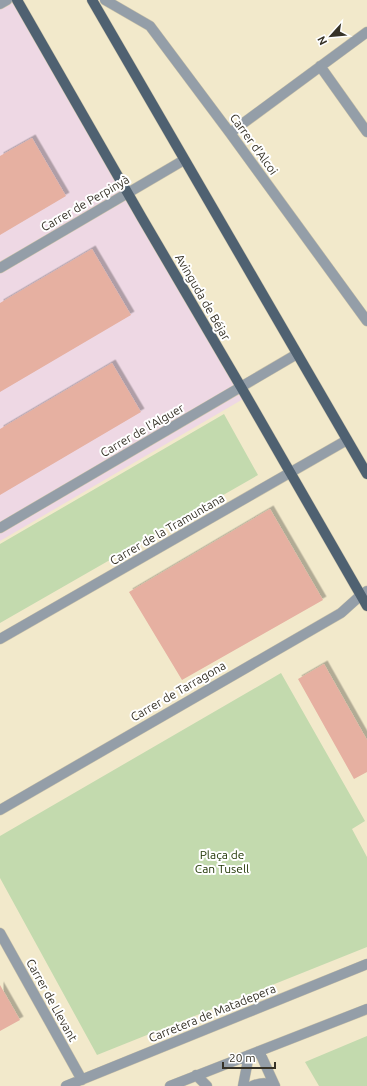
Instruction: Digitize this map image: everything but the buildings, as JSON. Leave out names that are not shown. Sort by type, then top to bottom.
[{"type":"main road","name":"Avinguda de Béjar","points":[[17,0],[291,473],[364,593],[367,606]]},
{"type":"main road","points":[[92,0],[367,474]]},
{"type":"street","points":[[0,4],[6,0]]},
{"type":"street","name":"Carrer d'Alcoi","points":[[105,0],[150,26],[365,315]]},
{"type":"street","points":[[230,133],[367,32]]},
{"type":"street","points":[[320,66],[367,132]]},
{"type":"street","name":"Carrer de Perpinyà","points":[[0,268],[184,160]]},
{"type":"street","name":"Carrer de l'Alguer","points":[[0,528],[297,354]]},
{"type":"street","name":"Carrer de la Tramuntana","points":[[0,639],[347,440]]},
{"type":"street","name":"Carrer de Tarragona","points":[[0,810],[341,613],[364,593]]},
{"type":"street","name":"Carrer de Llevant","points":[[0,933],[82,1080]]},
{"type":"street","name":"Carretera de Matadepera","points":[[66,1086],[367,964]]},
{"type":"street","points":[[170,1086],[367,1009]]},
{"type":"street","points":[[259,1051],[275,1086]]},
{"type":"street","points":[[243,1086],[249,1055]]},
{"type":"street","points":[[196,1075],[208,1086]]},
{"type":"street","points":[[252,1086],[267,1083],[275,1086]]},
{"type":"shaded area","points":[[0,0],[11,0],[250,395],[0,541]]},
{"type":"green space","points":[[224,414],[258,475],[0,623],[0,544]]},
{"type":"green space","name":"Plaça de Can Tusell","points":[[281,673],[365,821],[352,829],[367,857],[367,947],[97,1055],[0,878],[0,836]]},
{"type":"green space","points":[[367,1036],[367,1086],[319,1086],[305,1062]]}]
